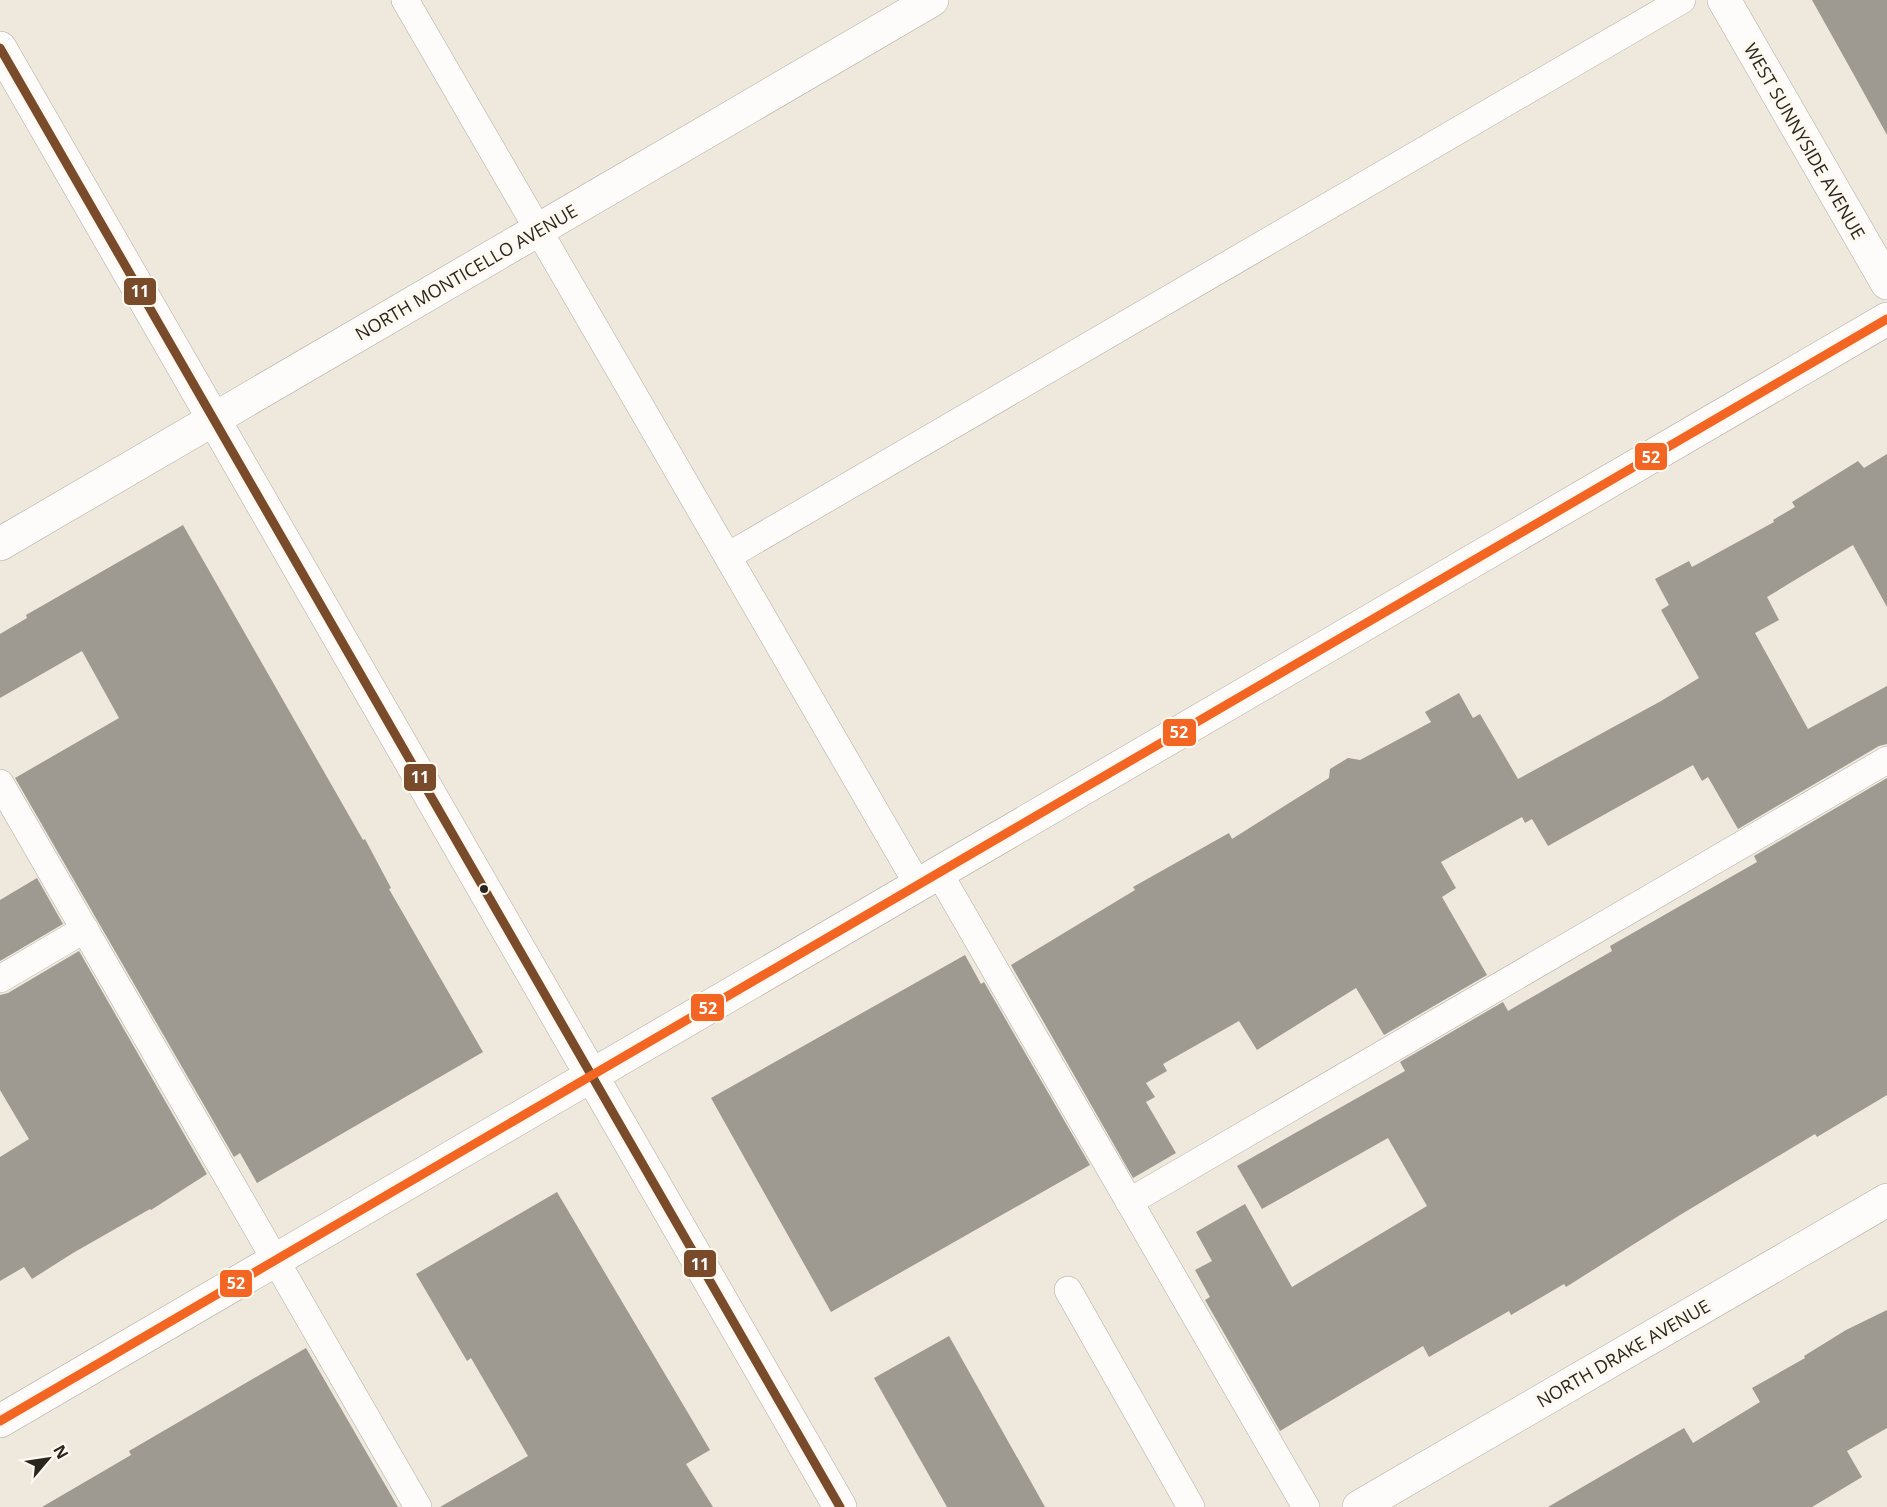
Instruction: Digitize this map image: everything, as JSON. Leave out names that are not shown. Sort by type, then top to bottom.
[{"type":"street","name":"NORTH MONTICELLO AVENUE","points":[[0,544],[932,0]]},
{"type":"street","name":"WEST SUNNYSIDE AVENUE","points":[[1724,0],[1887,283]]},
{"type":"street","points":[[0,48],[840,1507]]},
{"type":"street","points":[[0,1421],[1887,320]]},
{"type":"street","name":"NORTH DRAKE AVENUE","points":[[1359,1507],[1887,1200]]},
{"type":"lane","points":[[405,0],[728,556],[1129,1202],[1306,1507]]},
{"type":"lane","points":[[728,556],[1682,0]]},
{"type":"lane","points":[[1129,1202],[1887,760]]},
{"type":"lane","points":[[0,783],[418,1507]]},
{"type":"lane","points":[[0,979],[85,929]]},
{"type":"lane","points":[[1068,1290],[1191,1507]]},
{"type":"building","points":[[1812,0],[1887,0],[1887,135],[1854,75]]},
{"type":"building","points":[[1887,454],[1887,607],[1853,545],[1767,597],[1779,620],[1755,633],[1808,729],[1887,686],[1887,744],[1879,746],[1738,829],[1708,777],[1702,781],[1693,765],[1548,846],[1532,819],[1525,823],[1522,817],[1441,862],[1456,888],[1442,897],[1487,975],[1384,1035],[1356,988],[1257,1050],[1239,1021],[1163,1064],[1167,1071],[1146,1083],[1155,1097],[1146,1102],[1176,1153],[1133,1178],[1011,965],[1135,890],[1133,887],[1229,833],[1232,839],[1329,778],[1330,769],[1348,758],[1360,760],[1431,722],[1425,712],[1459,693],[1473,718],[1480,714],[1518,779],[1661,701],[1699,678],[1661,610],[1669,605],[1655,579],[1689,561],[1692,567],[1774,522],[1773,520],[1795,507],[1792,502],[1858,461],[1864,468]]},
{"type":"building","points":[[183,525],[363,840],[365,839],[391,888],[389,889],[483,1052],[257,1183],[240,1153],[234,1157],[15,778],[119,718],[82,651],[0,698],[0,634],[27,618],[26,615]]},
{"type":"building","points":[[1887,778],[1887,1095],[1817,1137],[1815,1134],[1566,1287],[1564,1284],[1511,1315],[1509,1311],[1429,1357],[1423,1346],[1280,1431],[1205,1300],[1210,1297],[1195,1270],[1212,1261],[1196,1232],[1245,1204],[1292,1287],[1427,1206],[1388,1138],[1262,1209],[1237,1166],[1405,1071],[1400,1062],[1503,1002],[1508,1011],[1612,951],[1610,946],[1757,862],[1754,856]]},
{"type":"building","points":[[37,878],[63,924],[0,961],[0,900]]},
{"type":"building","points":[[79,951],[207,1174],[151,1210],[73,1253],[32,1279],[24,1267],[0,1281],[0,1157],[29,1139],[0,1090],[0,995],[8,993]]},
{"type":"building","points":[[965,955],[981,984],[984,982],[1090,1165],[831,1312],[711,1098]]},
{"type":"building","points":[[557,1192],[710,1450],[686,1464],[713,1507],[440,1507],[528,1456],[471,1358],[467,1361],[416,1274]]},
{"type":"building","points":[[1887,1310],[1887,1428],[1847,1451],[1862,1477],[1812,1507],[1548,1507],[1684,1428],[1693,1443],[1760,1402],[1752,1388],[1805,1358],[1804,1356],[1846,1330]]},
{"type":"building","points":[[949,1336],[1045,1507],[947,1507],[874,1378]]},
{"type":"building","points":[[306,1348],[398,1507],[42,1507],[131,1455],[129,1451]]},
{"type":"transit line","name":"11","points":[[0,48],[840,1507]]},
{"type":"transit line","name":"52","points":[[0,1421],[1887,319]]}]
